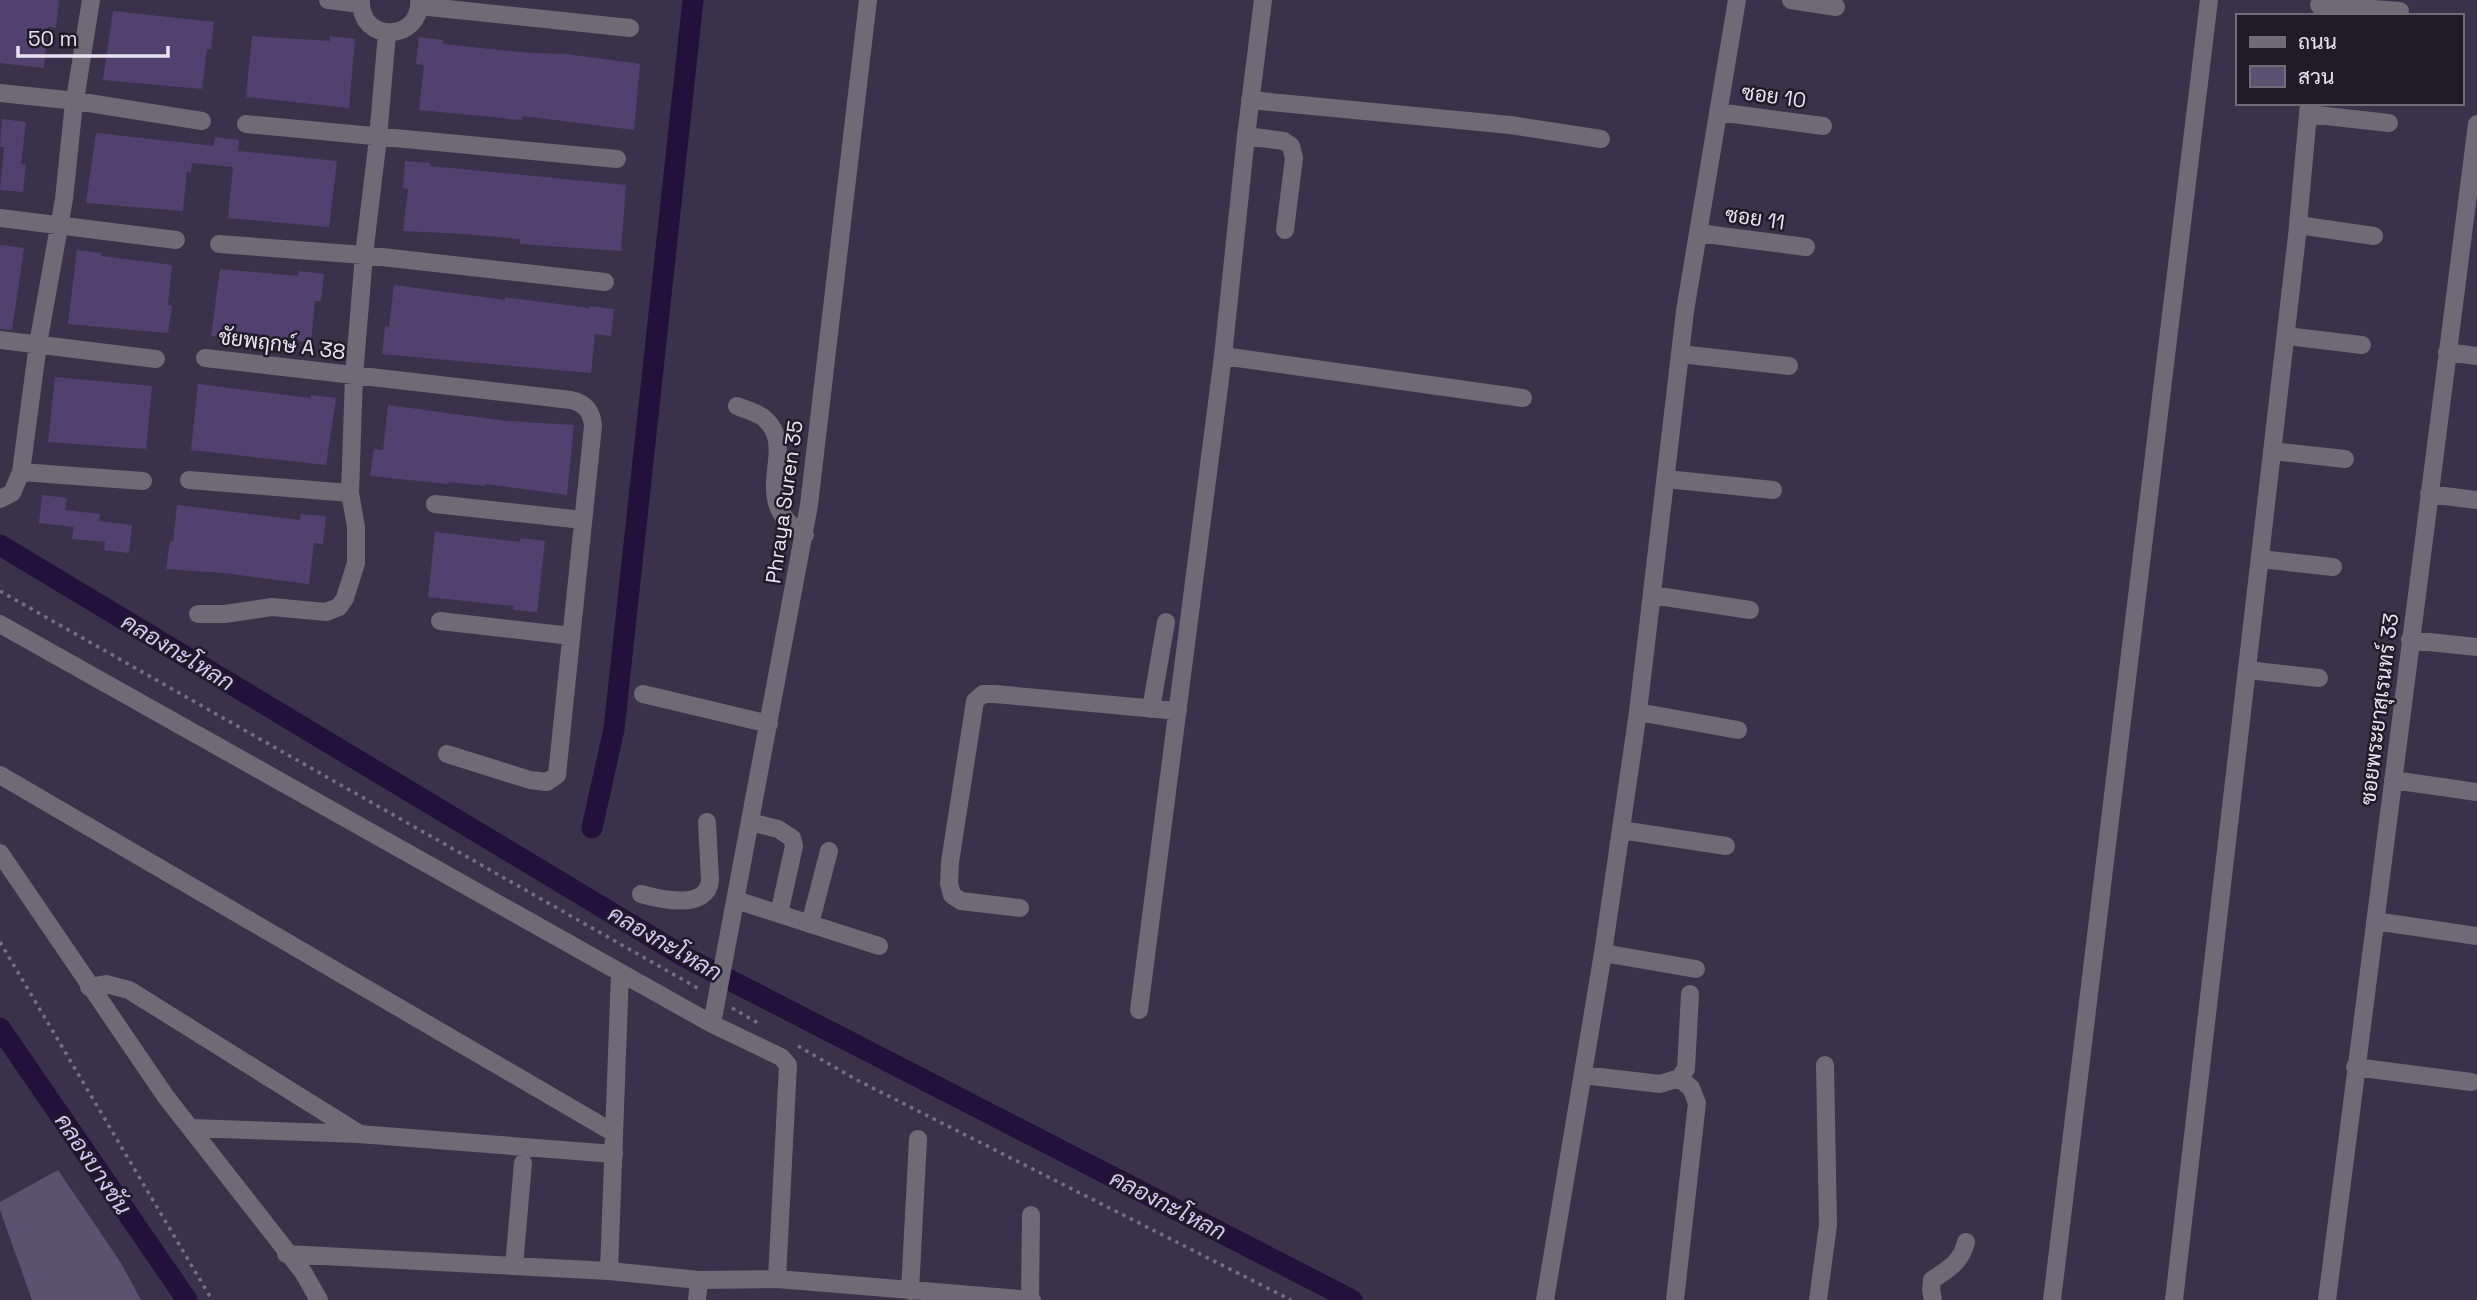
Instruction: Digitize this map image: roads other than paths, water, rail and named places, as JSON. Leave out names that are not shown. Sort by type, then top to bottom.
[{"type":"street","points":[[0,499],[12,494],[21,472],[38,344],[60,225],[91,0]]},
{"type":"street","points":[[328,0],[361,2],[366,20],[387,33],[405,29],[412,23],[419,3],[630,28]]},
{"type":"street","name":"Phraya Suren 35","points":[[714,1010],[804,536],[868,0]]},
{"type":"street","points":[[1139,1010],[1223,356],[1250,100],[1264,0]]},
{"type":"street","points":[[1545,1300],[1603,953],[1638,712],[1680,354],[1737,0]]},
{"type":"street","points":[[1791,0],[1836,7]]},
{"type":"street","points":[[2052,1300],[2209,0]]},
{"type":"street","points":[[2318,7],[2400,11]]},
{"type":"street","points":[[198,614],[225,614],[272,607],[326,612],[339,607],[345,598],[355,563],[356,527],[350,494],[354,376],[387,33]]},
{"type":"street","points":[[0,93],[76,101],[202,121]]},
{"type":"street","points":[[1250,100],[1510,125],[1601,139]]},
{"type":"street","points":[[2174,1300],[2286,336],[2309,109],[2389,123]]},
{"type":"street","name":"ซอย 10","points":[[1718,112],[1822,126]]},
{"type":"street","points":[[246,124],[617,159]]},
{"type":"street","name":"ซอยพระยาสุเรนทร์ 33","points":[[2327,1300],[2447,352],[2471,209],[2477,124]]},
{"type":"street","points":[[1246,136],[1284,141],[1291,146],[1294,158],[1284,230]]},
{"type":"street","points":[[0,218],[176,240]]},
{"type":"street","points":[[2298,225],[2374,236]]},
{"type":"street","name":"ซอย 11","points":[[1698,233],[1806,247]]},
{"type":"street","points":[[219,244],[364,255],[605,282]]},
{"type":"street","points":[[2286,336],[2362,345]]},
{"type":"street","points":[[0,340],[156,359]]},
{"type":"street","points":[[2447,352],[2477,356]]},
{"type":"street","points":[[1680,354],[1789,366]]},
{"type":"street","points":[[1223,356],[1523,398]]},
{"type":"street","name":"ชัยพฤกษ์ A 38","points":[[205,358],[578,402],[590,411],[593,426],[559,769],[553,779],[547,782],[530,780],[447,754]]},
{"type":"street","points":[[737,406],[765,417],[772,427],[776,441],[775,503],[779,514],[789,526],[804,536]]},
{"type":"street","points":[[2272,451],[2345,459]]},
{"type":"street","points":[[21,472],[143,481]]},
{"type":"street","points":[[1666,479],[1773,490]]},
{"type":"street","points":[[188,480],[350,494]]},
{"type":"street","points":[[2429,494],[2477,500]]},
{"type":"street","points":[[435,504],[583,520]]},
{"type":"street","points":[[2260,559],[2333,567]]},
{"type":"street","points":[[1652,594],[1751,610]]},
{"type":"street","points":[[440,621],[571,636]]},
{"type":"street","points":[[1151,709],[1166,622]]},
{"type":"street","points":[[0,624],[620,973],[714,1010],[781,1057],[788,1065],[777,1279]]},
{"type":"street","points":[[2410,640],[2477,648]]},
{"type":"street","points":[[2247,670],[2319,678]]},
{"type":"street","points":[[643,694],[769,724]]},
{"type":"street","points":[[1020,908],[961,901],[952,895],[949,883],[975,701],[983,694],[995,694],[1178,711]]},
{"type":"street","points":[[1638,712],[1738,730]]},
{"type":"street","points":[[0,775],[614,1133]]},
{"type":"street","points":[[2393,780],[2477,792]]},
{"type":"street","points":[[641,894],[662,900],[689,900],[704,894],[710,886],[707,822]]},
{"type":"street","points":[[750,822],[778,830],[792,838],[794,846],[779,914]]},
{"type":"street","points":[[1621,830],[1726,846]]},
{"type":"street","points":[[810,924],[829,851]]},
{"type":"street","points":[[0,853],[166,1097],[286,1254],[303,1272],[319,1300]]},
{"type":"street","points":[[710,880],[779,914],[879,946]]},
{"type":"street","points":[[2375,921],[2477,936]]},
{"type":"street","points":[[1603,953],[1696,969]]},
{"type":"street","points":[[609,1271],[620,973]]},
{"type":"street","points":[[89,987],[106,984],[129,990],[359,1133]]},
{"type":"street","points":[[1583,1075],[1660,1084],[1679,1078],[1686,1069],[1690,994]]},
{"type":"street","points":[[1818,1300],[1828,1225],[1825,1065]]},
{"type":"street","points":[[2355,1068],[2471,1082]]},
{"type":"street","points":[[1675,1300],[1697,1103],[1691,1088],[1679,1078]]},
{"type":"street","points":[[191,1129],[359,1133],[614,1154]]},
{"type":"street","points":[[909,1291],[918,1139]]},
{"type":"street","points":[[514,1266],[523,1163]]},
{"type":"street","points":[[286,1254],[609,1271],[699,1280],[777,1279],[1031,1300],[1031,1215]]},
{"type":"street","points":[[1933,1300],[1932,1280],[1952,1267],[1963,1255],[1966,1242]]},
{"type":"street","points":[[697,1300],[699,1280]]},
{"type":"waterway","points":[[592,828],[614,729],[693,0]]},
{"type":"waterway","name":"คลองกะโหลก","points":[[0,545],[685,957],[1352,1300]]},
{"type":"waterway","name":"คลองบางชัน","points":[[0,1028],[187,1300]]}]
